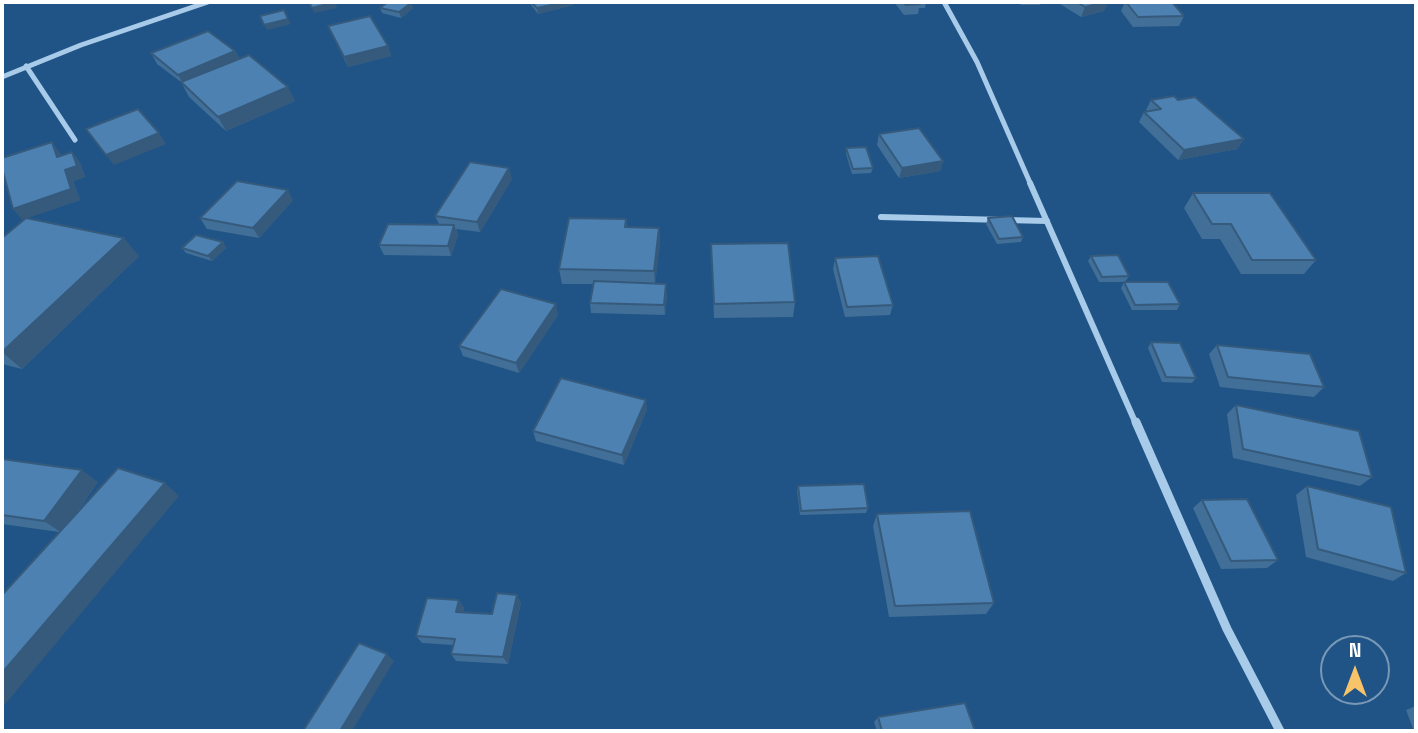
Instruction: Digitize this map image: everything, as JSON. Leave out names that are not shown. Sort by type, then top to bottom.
[{"type":"street","points":[[2,77],[26,66],[208,2]]},
{"type":"street","points":[[944,2],[977,62],[1227,629],[1280,731]]},
{"type":"street","points":[[26,66],[75,140]]},
{"type":"street","points":[[881,217],[1047,221]]},
{"type":"building","points":[[309,2],[335,2],[312,8]]},
{"type":"building","points":[[388,2],[411,3],[399,12],[380,8]]},
{"type":"building","points":[[531,2],[565,2],[537,8]]},
{"type":"building","points":[[903,2],[918,2],[920,4],[906,5]]},
{"type":"building","points":[[1077,2],[1105,2],[1085,7]]},
{"type":"building","points":[[1126,2],[1172,2],[1184,16],[1138,17]]},
{"type":"building","points":[[284,10],[288,19],[264,25],[260,16]]},
{"type":"building","points":[[370,16],[388,46],[344,57],[328,26]]},
{"type":"building","points":[[208,31],[235,51],[178,75],[151,53]]},
{"type":"building","points":[[249,55],[288,87],[218,117],[181,82]]},
{"type":"building","points":[[1174,96],[1178,100],[1195,97],[1244,139],[1184,150],[1144,112],[1161,109],[1151,100]]},
{"type":"building","points":[[138,109],[159,133],[106,155],[86,129]]},
{"type":"building","points":[[919,128],[943,161],[902,168],[879,134]]},
{"type":"building","points":[[52,142],[57,157],[72,152],[77,166],[65,170],[71,189],[13,209],[2,168],[2,158]]},
{"type":"building","points":[[866,147],[873,168],[853,169],[846,148]]},
{"type":"building","points":[[470,162],[509,168],[477,222],[435,216]]},
{"type":"building","points":[[237,181],[288,190],[253,228],[200,218]]},
{"type":"building","points":[[1193,193],[1270,193],[1316,260],[1252,260],[1231,224],[1212,224]]},
{"type":"building","points":[[1012,216],[1023,237],[999,239],[988,218]]},
{"type":"building","points":[[26,218],[124,238],[2,352],[2,238]]},
{"type":"building","points":[[569,218],[626,219],[625,227],[659,228],[654,271],[559,269]]},
{"type":"building","points":[[388,224],[454,225],[448,246],[379,245]]},
{"type":"building","points":[[196,235],[223,242],[208,256],[182,248]]},
{"type":"building","points":[[788,243],[795,302],[714,304],[711,244]]},
{"type":"building","points":[[1118,255],[1129,276],[1102,277],[1091,256]]},
{"type":"building","points":[[878,256],[893,305],[847,307],[835,258]]},
{"type":"building","points":[[594,281],[666,284],[664,305],[590,303]]},
{"type":"building","points":[[1124,282],[1168,282],[1180,304],[1135,305]]},
{"type":"building","points":[[501,289],[556,304],[516,363],[459,346]]},
{"type":"building","points":[[1151,342],[1180,343],[1196,378],[1166,377]]},
{"type":"building","points":[[1217,345],[1310,354],[1324,387],[1228,377]]},
{"type":"building","points":[[561,378],[646,400],[622,455],[533,431]]},
{"type":"building","points":[[1236,405],[1359,431],[1372,477],[1243,449]]},
{"type":"building","points":[[2,459],[82,470],[44,521],[2,515]]},
{"type":"building","points":[[118,468],[165,483],[2,673],[2,595]]},
{"type":"building","points":[[864,484],[868,508],[801,511],[798,486]]},
{"type":"building","points":[[1307,486],[1391,507],[1406,573],[1318,549]]},
{"type":"building","points":[[1247,499],[1278,560],[1231,561],[1202,500]]},
{"type":"building","points":[[970,511],[994,603],[895,606],[877,514]]},
{"type":"building","points":[[497,593],[517,595],[503,657],[451,654],[455,639],[416,636],[427,598],[459,600],[456,612],[492,614]]},
{"type":"building","points":[[359,643],[387,654],[340,731],[303,731]]},
{"type":"building","points":[[965,703],[975,731],[882,731],[878,717]]}]
